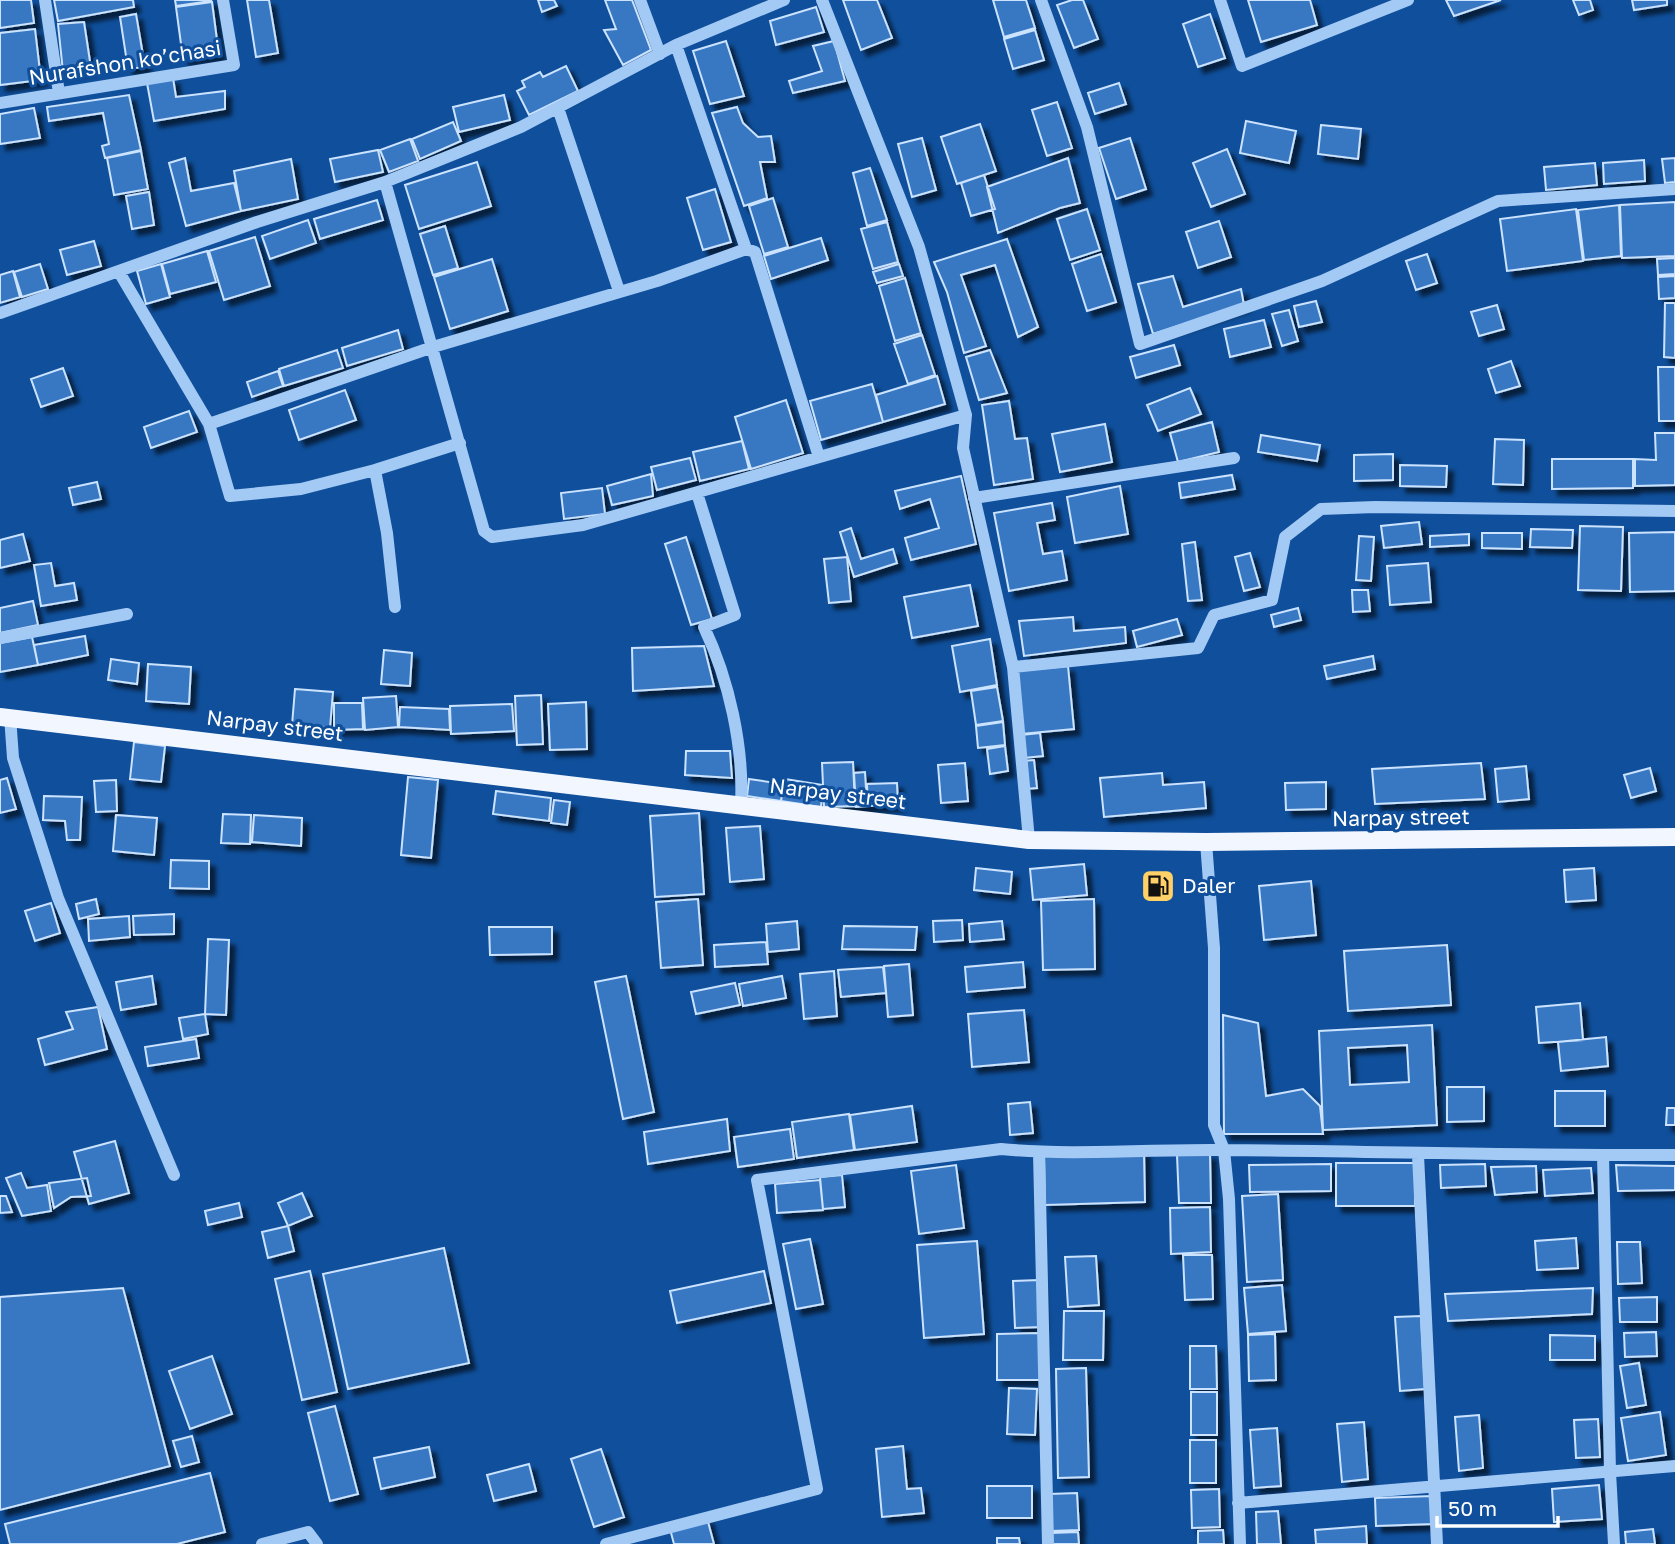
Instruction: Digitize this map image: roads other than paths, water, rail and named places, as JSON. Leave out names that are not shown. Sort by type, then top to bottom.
[{"type":"main road","name":"Narpay street","points":[[5,717],[1029,840],[1206,842],[1675,837]]},
{"type":"street","points":[[45,0],[59,93]]},
{"type":"street","name":"Nurafshon ko’chasi","points":[[0,103],[234,65],[223,0]]},
{"type":"street","points":[[640,0],[660,54]]},
{"type":"street","points":[[0,313],[257,222],[385,182],[522,128],[676,45],[785,0]]},
{"type":"street","points":[[822,0],[919,247],[966,415],[963,449],[1013,667],[1029,840]]},
{"type":"street","points":[[1041,0],[1087,127],[1140,344],[1322,281],[1498,201],[1675,189]]},
{"type":"street","points":[[1220,0],[1242,66],[1408,0]]},
{"type":"street","points":[[676,45],[746,249]]},
{"type":"street","points":[[558,108],[619,291]]},
{"type":"street","points":[[385,182],[484,531],[492,537],[583,525],[966,415]]},
{"type":"street","points":[[209,424],[433,347],[619,291],[746,249],[755,252],[820,457]]},
{"type":"street","points":[[119,272],[209,424],[230,496],[301,489],[375,470],[460,443]]},
{"type":"street","points":[[974,498],[1234,458]]},
{"type":"street","points":[[375,470],[387,533],[395,607]]},
{"type":"street","points":[[697,493],[736,615],[704,626],[724,682],[743,770],[741,805]]},
{"type":"street","points":[[1013,667],[1198,648],[1214,615],[1272,600],[1284,537],[1321,509],[1375,507],[1675,511]]},
{"type":"street","points":[[0,638],[127,614]]},
{"type":"street","points":[[5,717],[13,758],[58,898],[174,1175]]},
{"type":"street","points":[[1206,842],[1214,948],[1214,1125],[1224,1150],[1230,1212],[1240,1544]]},
{"type":"street","points":[[606,1544],[817,1489],[757,1180],[1001,1149],[1039,1153],[1224,1150],[1419,1155],[1675,1155]]},
{"type":"street","points":[[1039,1153],[1048,1544]]},
{"type":"street","points":[[1419,1155],[1437,1544]]},
{"type":"street","points":[[1602,1156],[1610,1472],[1615,1544]]},
{"type":"street","points":[[1238,1503],[1675,1466]]},
{"type":"street","points":[[262,1544],[308,1532],[317,1544]]},
{"type":"place","name":"Daler","points":[[1158,886]]}]
